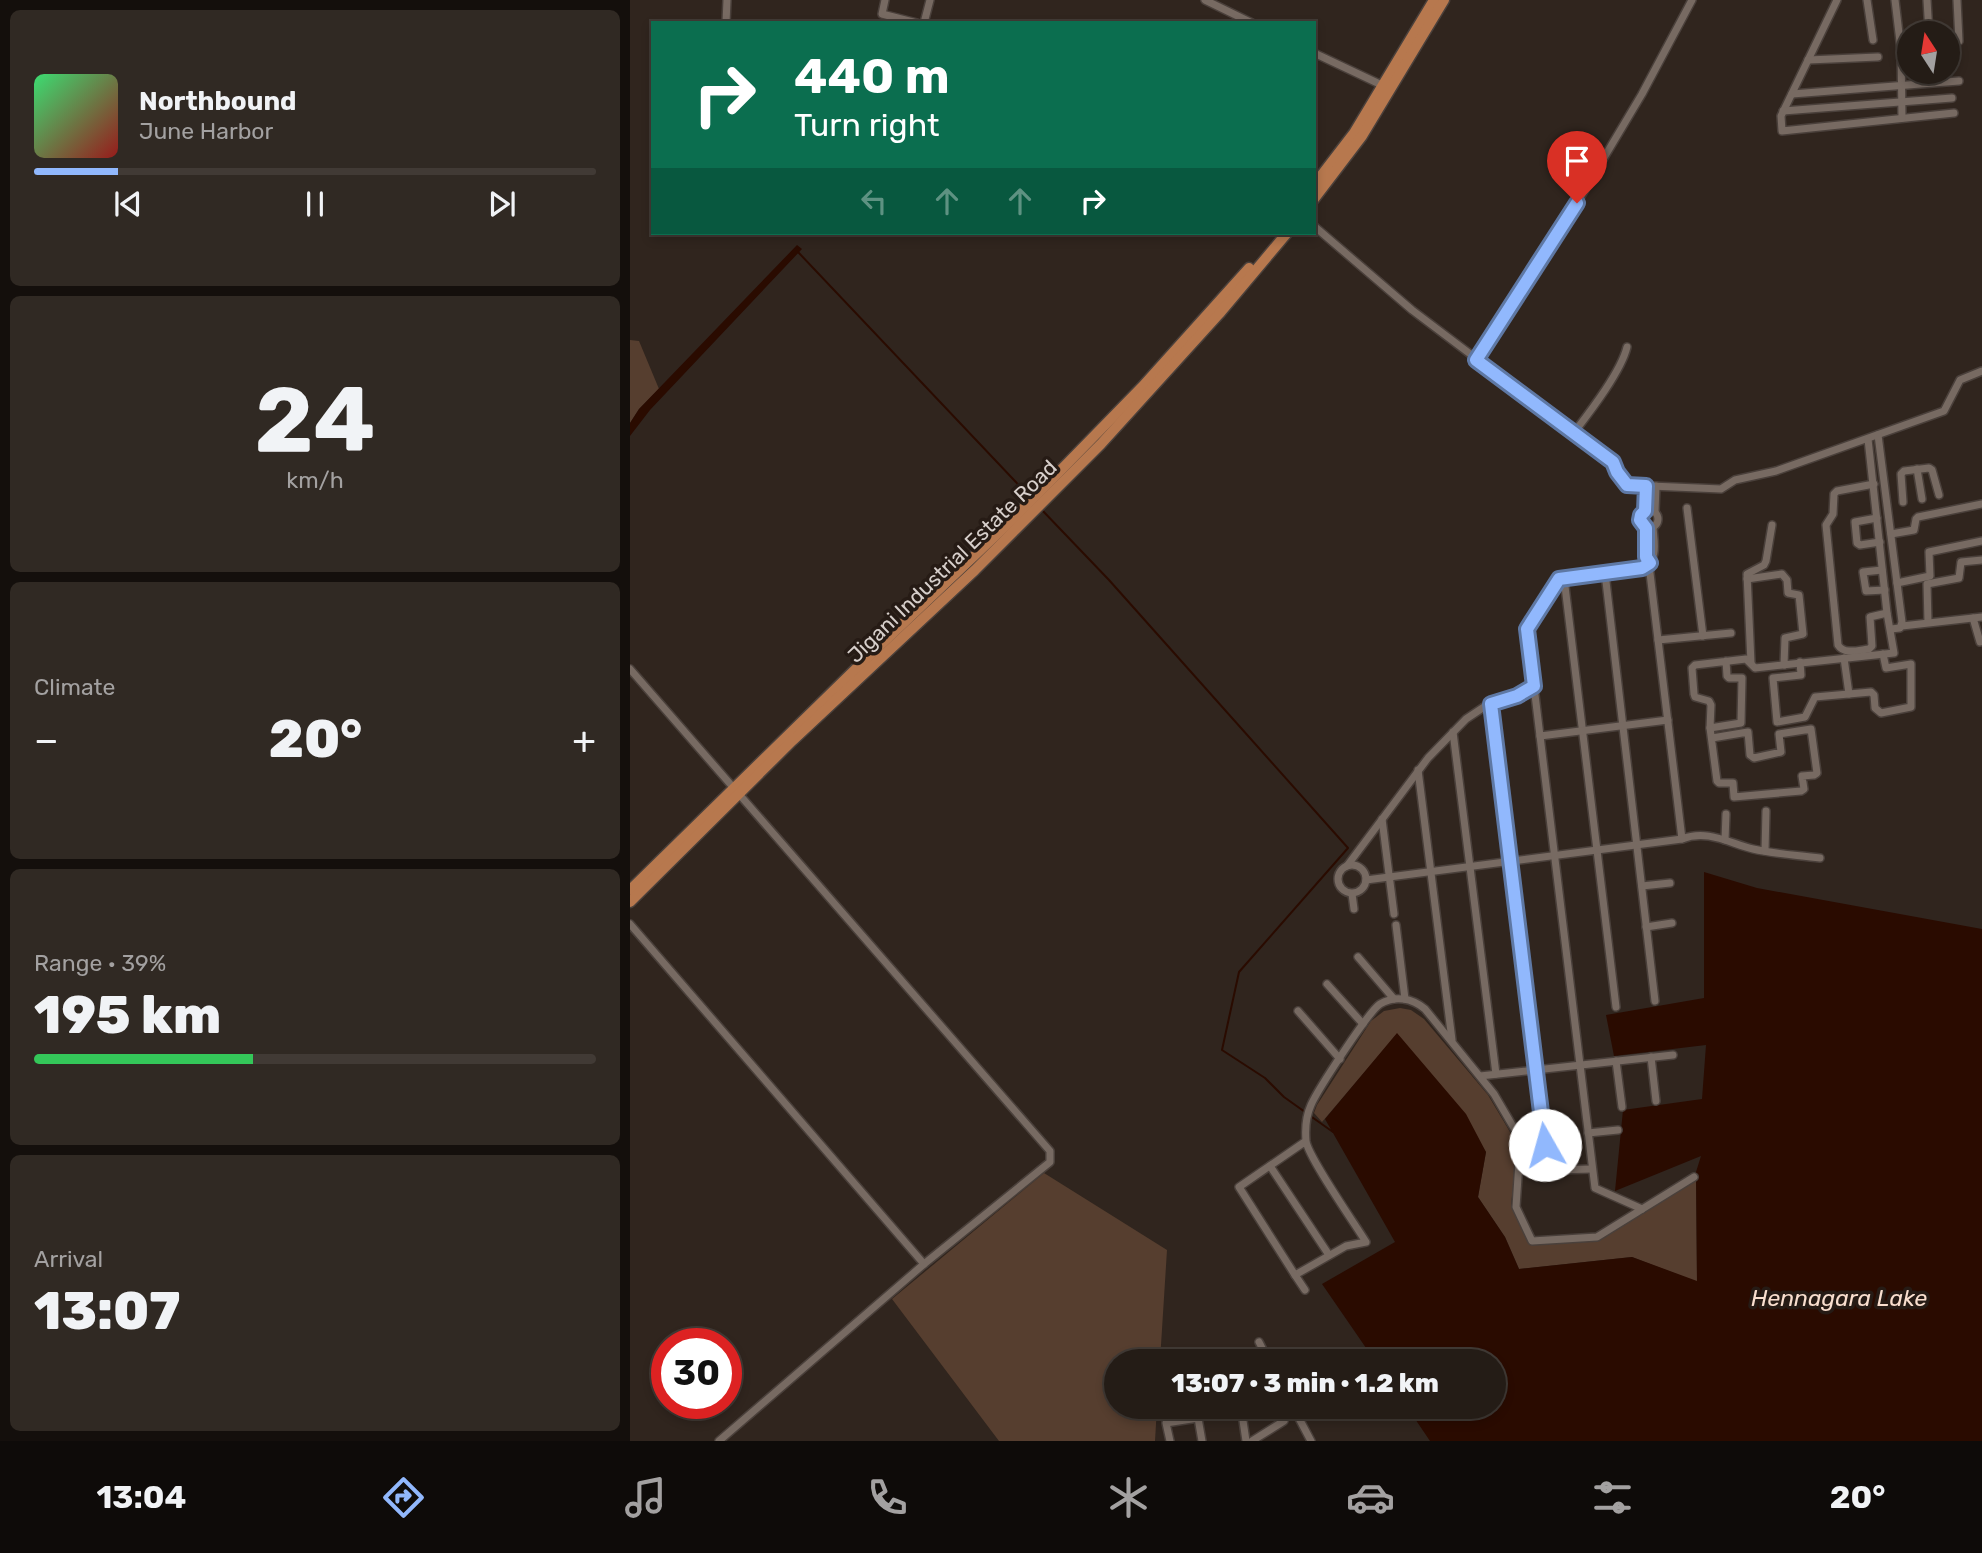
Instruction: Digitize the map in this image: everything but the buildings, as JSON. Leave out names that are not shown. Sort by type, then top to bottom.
[{"type":"main road","points":[[1316,196],[1362,136],[1434,0]]},
{"type":"main road","points":[[1316,183],[1387,87],[1444,0]]},
{"type":"main road","name":"Jigani Industrial Estate Road","points":[[630,890],[975,570],[1277,235]]},
{"type":"main road","name":"Jigani Industrial Estate Road","points":[[1036,503],[1101,444],[1219,314],[1285,235]]},
{"type":"main road","name":"Jigani Industrial Estate Road","points":[[630,902],[735,792]]},
{"type":"street","points":[[726,21],[727,0]]},
{"type":"street","points":[[885,0],[881,18],[903,21]]},
{"type":"street","points":[[925,21],[930,0]]},
{"type":"street","points":[[1205,0],[1248,21]]},
{"type":"street","points":[[1476,360],[1568,218],[1642,94],[1692,0]]},
{"type":"street","points":[[1837,0],[1782,114],[1782,131],[1954,113]]},
{"type":"street","points":[[1867,0],[1873,40]]},
{"type":"street","points":[[1895,0],[1901,50],[1902,118]]},
{"type":"street","points":[[1927,0],[1928,21]]},
{"type":"street","points":[[1957,0],[1959,21]]},
{"type":"street","points":[[1316,54],[1387,87]]},
{"type":"street","points":[[1808,60],[1878,57]]},
{"type":"street","points":[[1792,94],[1916,84]]},
{"type":"street","points":[[1782,114],[1952,98]]},
{"type":"street","points":[[1316,228],[1412,310],[1613,462],[1627,485],[1721,489],[1735,480],[1776,471],[1944,411],[1959,380],[1982,371]]},
{"type":"street","points":[[1573,434],[1596,403],[1627,347]]},
{"type":"street","points":[[1878,435],[1902,626]]},
{"type":"street","points":[[1779,734],[1811,729],[1816,773],[1802,776],[1804,789],[1801,791],[1734,797],[1733,783],[1717,781],[1710,728],[1711,705],[1709,701],[1695,697],[1692,668],[1746,659],[1755,668],[1895,653],[1887,613],[1868,439]]},
{"type":"street","points":[[1886,496],[1903,498],[1902,472],[1929,468],[1934,472],[1938,495]]},
{"type":"street","points":[[1917,470],[1922,499]]},
{"type":"street","points":[[1884,477],[1837,491],[1834,494],[1833,514],[1826,525],[1840,649],[1844,652],[1870,649],[1870,617],[1887,613]]},
{"type":"street","points":[[1642,1209],[1595,1188],[1527,629],[1559,579],[1642,568],[1649,564],[1654,557],[1650,528],[1640,520],[1645,511],[1646,486]]},
{"type":"street","points":[[1650,528],[1658,521],[1654,512],[1656,486]]},
{"type":"street","points":[[1891,534],[1914,530],[1918,517],[1982,504]]},
{"type":"street","points":[[1686,508],[1703,636]]},
{"type":"street","points":[[1645,511],[1654,512]]},
{"type":"street","points":[[1877,519],[1855,522],[1857,543],[1860,545],[1880,542]]},
{"type":"street","points":[[1751,664],[1747,574],[1764,565],[1772,525]]},
{"type":"street","points":[[1897,583],[1930,576],[1929,552],[1982,541]]},
{"type":"street","points":[[1880,552],[1893,549]]},
{"type":"street","points":[[1928,622],[1927,584],[1959,578],[1962,562],[1982,560]]},
{"type":"street","points":[[1649,564],[1682,839]]},
{"type":"street","points":[[1882,570],[1863,572],[1866,591],[1885,590]]},
{"type":"street","points":[[1605,573],[1655,1001]]},
{"type":"street","points":[[1747,579],[1782,574],[1787,580],[1788,593],[1799,595],[1803,634],[1785,638],[1784,665]]},
{"type":"street","points":[[1564,578],[1616,1007]]},
{"type":"street","points":[[1891,629],[1978,617],[1980,642]]},
{"type":"street","points":[[1658,640],[1731,633]]},
{"type":"street","points":[[1777,722],[1805,717],[1815,697],[1873,693],[1875,708],[1881,713],[1911,707],[1911,664],[1886,667],[1884,654]]},
{"type":"street","points":[[1844,658],[1849,694]]},
{"type":"street","points":[[1710,728],[1741,723],[1742,678],[1727,676],[1726,661]]},
{"type":"street","points":[[1712,738],[1748,732],[1750,755],[1754,758],[1781,752],[1773,678],[1801,675],[1800,662]]},
{"type":"street","points":[[630,669],[1050,1151],[1050,1161],[924,1264],[719,1441]]},
{"type":"street","points":[[1347,866],[1361,868],[1366,880],[1361,891],[1352,894],[1346,892],[1338,884],[1339,873],[1418,770],[1472,714],[1491,704],[1517,696],[1534,686]]},
{"type":"street","points":[[1491,704],[1548,1170]]},
{"type":"street","points":[[1540,736],[1668,720]]},
{"type":"street","points":[[1453,733],[1496,1074]]},
{"type":"street","points":[[1418,770],[1452,1043]]},
{"type":"street","points":[[1765,851],[1766,811]]},
{"type":"street","points":[[1726,814],[1726,840]]},
{"type":"street","points":[[1381,818],[1394,914]]},
{"type":"street","points":[[1366,880],[1704,835],[1765,851],[1820,858]]},
{"type":"street","points":[[1642,886],[1670,883]]},
{"type":"street","points":[[1352,894],[1354,909]]},
{"type":"street","points":[[1646,927],[1672,923]]},
{"type":"street","points":[[630,924],[924,1264]]},
{"type":"street","points":[[1396,925],[1405,999]]},
{"type":"street","points":[[1358,957],[1394,999]]},
{"type":"street","points":[[1327,984],[1363,1024]]},
{"type":"street","points":[[1295,1275],[1346,1246],[1366,1242],[1307,1147],[1306,1125],[1311,1104],[1363,1024],[1377,1006],[1394,999],[1405,999],[1425,1009],[1494,1094],[1518,1135],[1520,1147],[1516,1207],[1532,1241],[1597,1237],[1694,1177]]},
{"type":"street","points":[[1298,1011],[1340,1059]]},
{"type":"street","points":[[1479,1076],[1673,1055]]},
{"type":"street","points":[[1651,1057],[1656,1101]]},
{"type":"street","points":[[1616,1061],[1622,1107]]},
{"type":"street","points":[[1588,1133],[1618,1130]]},
{"type":"street","points":[[1304,1290],[1239,1187],[1306,1142]]},
{"type":"street","points":[[1270,1166],[1329,1255]]},
{"type":"street","points":[[1519,1171],[1592,1169]]},
{"type":"street","points":[[1259,1342],[1262,1349]]},
{"type":"street","points":[[1170,1441],[1167,1423],[1192,1419]]},
{"type":"street","points":[[1198,1419],[1202,1441]]},
{"type":"street","points":[[1243,1419],[1246,1441]]},
{"type":"street","points":[[1299,1419],[1311,1441]]},
{"type":"street","points":[[1252,1441],[1284,1421]]},
{"type":"shaded area","points":[[630,340],[639,341],[659,389],[639,409],[630,423]]},
{"type":"shaded area","points":[[1400,1008],[1411,1010],[1424,1019],[1488,1095],[1513,1137],[1517,1155],[1511,1204],[1531,1244],[1596,1239],[1696,1179],[1697,1282],[1632,1257],[1519,1269],[1505,1237],[1478,1197],[1486,1152],[1397,1034],[1322,1122],[1314,1113],[1317,1105],[1371,1021],[1384,1011]]},
{"type":"shaded area","points":[[1044,1173],[1167,1250],[1161,1349],[1104,1349],[1104,1419],[1156,1419],[1155,1441],[999,1441],[892,1299]]},
{"type":"water","points":[[797,245],[802,249],[650,410],[630,436],[630,423],[639,409]]},
{"type":"water","name":"Hennagara Lake","points":[[1704,872],[1757,888],[1982,929],[1982,1441],[1430,1441],[1415,1419],[1506,1419],[1506,1349],[1367,1349],[1322,1284],[1395,1242],[1325,1119],[1397,1033],[1466,1114],[1486,1152],[1478,1197],[1505,1237],[1519,1269],[1632,1257],[1697,1281],[1696,1172],[1701,1156],[1615,1191],[1623,1110],[1702,1099],[1706,1045],[1614,1056],[1606,1015],[1704,998]]},
{"type":"waterway","points":[[798,252],[1030,497]]},
{"type":"waterway","points":[[1041,509],[1109,580],[1348,848],[1239,972],[1222,1050],[1265,1078],[1284,1097],[1305,1112]]},
{"type":"waterway","points":[[1309,1115],[1333,1132]]},
{"type":"route","points":[[1545,1145],[1491,704],[1508,700],[1534,686],[1527,629],[1559,579],[1642,568],[1650,563],[1646,557],[1646,528],[1640,520],[1645,511],[1646,486],[1627,485],[1613,462],[1476,360],[1577,203]]}]
